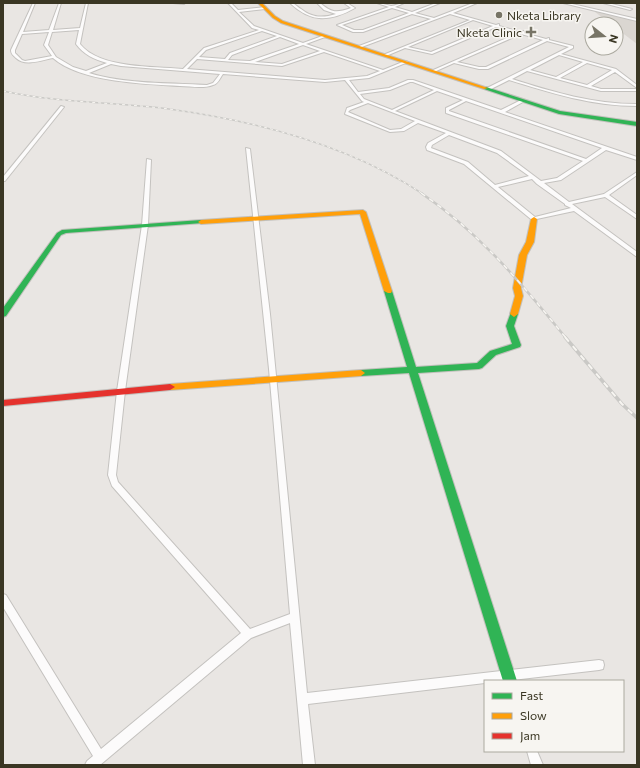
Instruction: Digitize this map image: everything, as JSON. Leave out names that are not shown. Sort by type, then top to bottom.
[{"type":"street","points":[[34,3],[13,51],[14,56],[20,61],[28,62],[52,57]]},
{"type":"street","points":[[60,3],[46,45],[52,57],[65,66],[85,73],[118,80],[207,86],[214,84],[222,73]]},
{"type":"street","points":[[88,3],[78,42],[81,48],[96,58],[110,63],[128,66],[325,81],[368,77],[406,62]]},
{"type":"street","points":[[174,3],[184,3]]},
{"type":"street","points":[[229,3],[247,23],[262,30],[384,71]]},
{"type":"street","points":[[290,3],[302,13],[320,19],[353,8],[345,3]]},
{"type":"street","points":[[318,3],[325,9],[337,13]]},
{"type":"street","points":[[378,3],[434,19]]},
{"type":"street","points":[[403,3],[339,25],[361,31],[439,3]]},
{"type":"street","points":[[360,47],[476,3]]},
{"type":"street","points":[[564,3],[637,20]]},
{"type":"street","points":[[604,3],[630,9]]},
{"type":"street","points":[[237,11],[263,5],[279,20],[324,36],[433,70],[522,101],[578,116],[637,124]]},
{"type":"street","points":[[618,15],[637,6]]},
{"type":"street","points":[[450,13],[498,25],[572,47],[488,89]]},
{"type":"street","points":[[385,55],[474,19]]},
{"type":"street","points":[[405,47],[431,53],[498,25]]},
{"type":"street","points":[[21,33],[81,30]]},
{"type":"street","points":[[184,70],[195,58],[208,48],[262,30]]},
{"type":"street","points":[[433,70],[523,32]]},
{"type":"street","points":[[225,61],[231,54],[281,36]]},
{"type":"street","points":[[249,63],[324,36]]},
{"type":"street","points":[[454,62],[478,68],[487,68],[548,39]]},
{"type":"street","points":[[195,58],[286,65],[323,51]]},
{"type":"street","points":[[559,54],[615,70],[637,88]]},
{"type":"street","points":[[556,78],[586,62]]},
{"type":"street","points":[[85,73],[110,63]]},
{"type":"street","points":[[527,70],[587,87],[612,91],[637,88]]},
{"type":"street","points":[[587,87],[615,70]]},
{"type":"street","points":[[510,79],[572,98],[613,106],[637,105]]},
{"type":"street","points":[[347,80],[362,100],[499,152],[637,255]]},
{"type":"street","points":[[356,93],[390,89],[410,81],[637,159]]},
{"type":"street","points":[[392,111],[436,90]]},
{"type":"street","points":[[465,100],[447,109],[447,112],[586,161]]},
{"type":"street","points":[[501,112],[522,101]]},
{"type":"street","points":[[368,102],[348,109],[346,113],[390,131],[398,131],[418,121]]},
{"type":"street","points":[[3,180],[62,107]]},
{"type":"street","points":[[449,133],[430,144],[428,147],[429,149],[466,163],[496,186],[534,219]]},
{"type":"street","points":[[540,183],[559,179],[606,148]]},
{"type":"street","points":[[248,149],[257,218],[274,380],[294,617],[304,699],[309,765]]},
{"type":"street","points":[[149,160],[145,225],[121,391],[112,475],[115,484],[248,634]]},
{"type":"street","points":[[567,204],[606,195],[637,173]]},
{"type":"street","points":[[496,186],[532,177]]},
{"type":"street","points":[[606,195],[637,217]]},
{"type":"street","points":[[534,219],[574,209]]},
{"type":"street","points":[[3,314],[59,234],[69,230],[363,212],[414,369],[509,678]]},
{"type":"street","points":[[3,403],[121,391],[414,369],[479,366],[493,353],[501,349],[516,346],[510,326],[519,296],[517,288],[523,255],[530,242],[534,219]]},
{"type":"street","points":[[3,598],[100,757]]},
{"type":"street","points":[[91,765],[248,634],[294,617]]},
{"type":"street","points":[[489,680],[599,665]]},
{"type":"street","points":[[304,699],[484,681]]},
{"type":"street","points":[[532,752],[537,765]]},
{"type":"shaded area","points":[[598,11],[620,16],[600,16],[595,12]]},
{"type":"shaded area","points":[[624,17],[637,20],[637,44],[624,34]]},
{"type":"railway","points":[[3,91],[44,98],[169,109],[235,120],[268,128],[333,149],[364,162],[423,194]]},
{"type":"railway","points":[[421,193],[442,208],[481,242],[533,298],[566,338]]},
{"type":"railway","points":[[565,337],[622,404],[637,418]]},
{"type":"traffic: fast","points":[[486,88],[559,112],[637,124]]},
{"type":"traffic: fast","points":[[3,314],[59,234],[64,231],[201,222]]},
{"type":"traffic: fast","points":[[388,291],[510,680]]},
{"type":"traffic: fast","points":[[361,373],[479,366],[493,353],[517,345],[510,326],[514,314]]},
{"type":"traffic: slow","points":[[260,3],[274,17],[282,22],[486,88]]},
{"type":"traffic: slow","points":[[201,222],[363,212],[388,291]]},
{"type":"traffic: slow","points":[[514,314],[519,296],[517,288],[523,255],[530,242],[534,219]]},
{"type":"traffic: slow","points":[[170,387],[361,373]]},
{"type":"traffic: jam","points":[[3,403],[170,387]]},
{"type":"place","name":"Nketa Library","points":[[499,15]]},
{"type":"place","name":"Nketa Clinic","points":[[531,32]]}]
